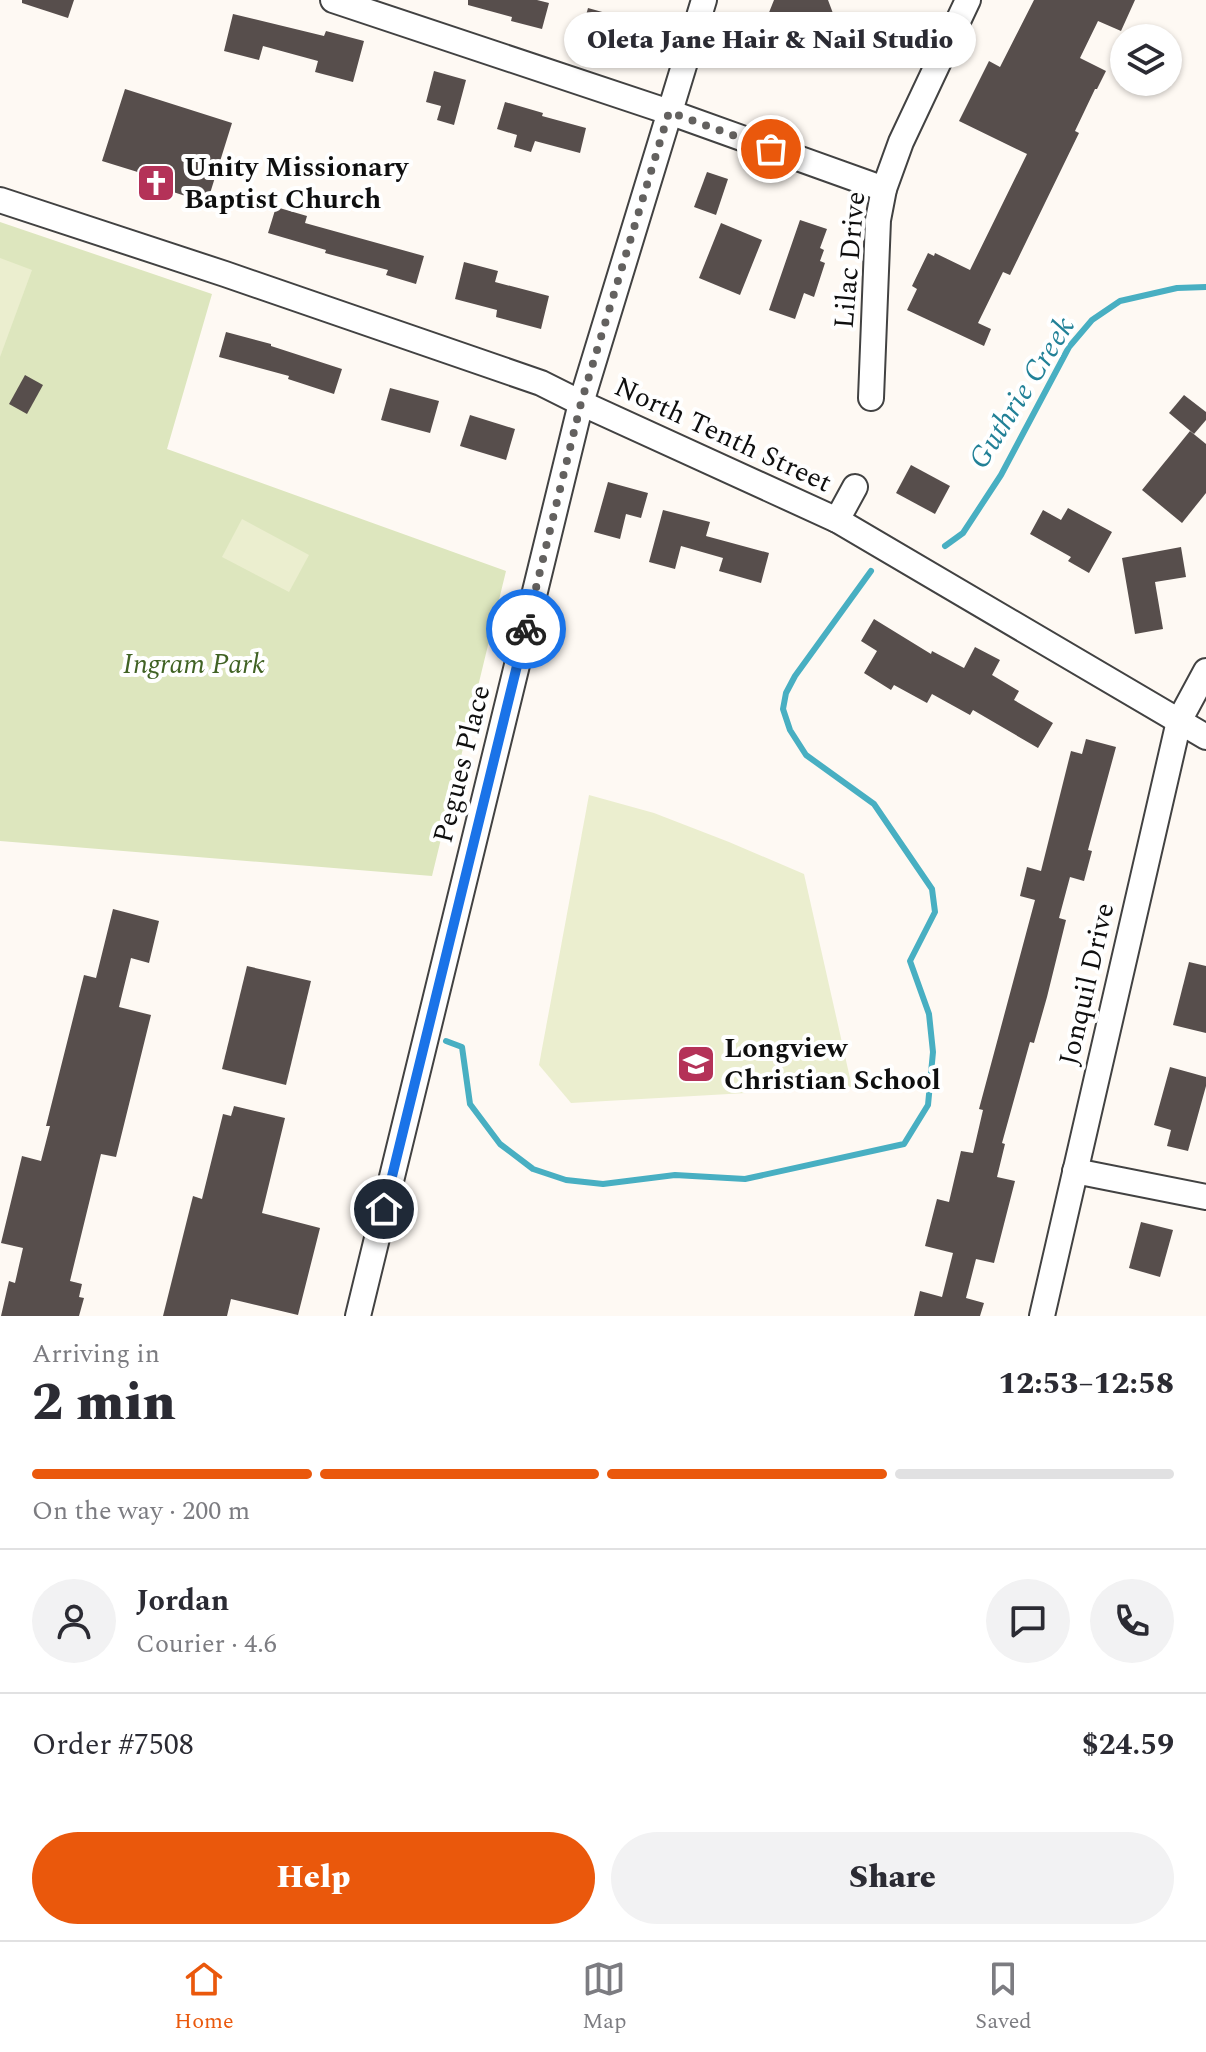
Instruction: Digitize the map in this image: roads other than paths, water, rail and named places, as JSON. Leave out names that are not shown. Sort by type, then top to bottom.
[{"type":"street","points":[[333,0],[669,112],[884,189]]},
{"type":"street","name":"Pegues Place","points":[[358,1316],[581,403],[704,0]]},
{"type":"street","name":"Lilac Drive","points":[[871,398],[878,220],[884,189],[901,142],[968,0]]},
{"type":"street","name":"North Tenth Street","points":[[0,200],[541,383],[837,520],[1206,737]]},
{"type":"street","points":[[837,520],[855,487]]},
{"type":"street","name":"Jonquil Drive","points":[[1042,1316],[1179,721],[1206,671]]},
{"type":"street","points":[[1075,1171],[1206,1197]]},
{"type":"waterway","name":"Guthrie Creek","points":[[945,546],[963,533],[1001,475],[1069,347],[1092,320],[1120,301],[1177,288],[1206,287]]},
{"type":"waterway","points":[[446,1041],[462,1047],[470,1104],[500,1144],[533,1169],[566,1180],[603,1184],[675,1175],[745,1179],[904,1144],[928,1105],[933,1052],[929,1014],[910,961],[935,912],[932,889],[874,804],[806,755],[790,730],[783,709],[786,693],[795,676],[871,571]]},
{"type":"place","name":"Oleta Jane Hair & Nail Studio","points":[[771,149]]},
{"type":"place","name":"Unity Missionary Baptist Church","points":[[156,183]]},
{"type":"place","name":"Longview Christian School","points":[[696,1064]]},
{"type":"park label","name":"Ingram Park","points":[[194,664]]}]
